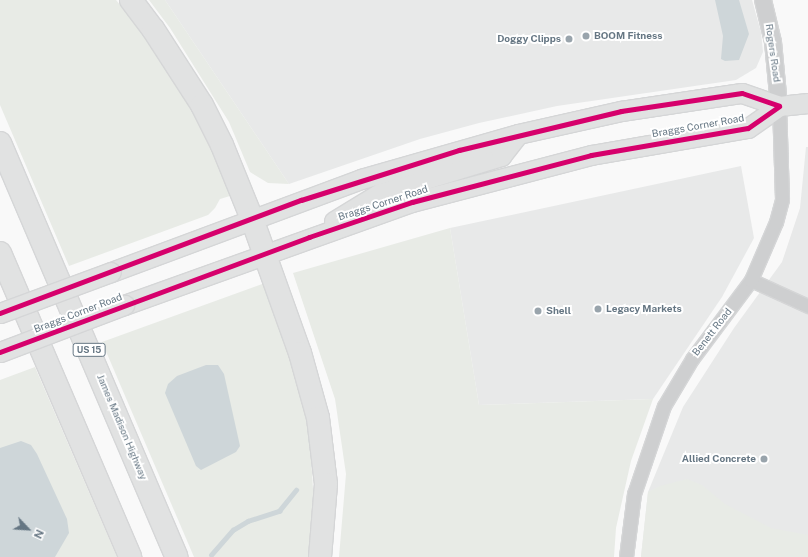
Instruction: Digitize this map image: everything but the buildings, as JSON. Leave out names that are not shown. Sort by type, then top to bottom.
[{"type":"highway","points":[[131,0],[153,28],[202,105],[222,145],[252,219],[300,353],[318,418],[326,484],[320,557]]},
{"type":"highway","name":"James Madison Highway","points":[[0,143],[177,557]]},
{"type":"highway","points":[[0,253],[130,557]]},
{"type":"main road","name":"Braggs Corner Road","points":[[0,313],[368,177],[518,134],[621,111],[742,93],[779,106],[808,103]]},
{"type":"main road","name":"Braggs Corner Road","points":[[0,352],[309,237],[412,202],[545,165],[641,145],[748,128],[779,106]]},
{"type":"main road","points":[[309,237],[373,196],[501,156],[518,134]]},
{"type":"street","name":"Rogers Road","points":[[763,0],[773,42],[779,106]]},
{"type":"street","name":"Benett Road","points":[[626,557],[634,494],[664,406],[692,359],[751,280],[776,222],[782,199],[779,106]]},
{"type":"street","points":[[751,280],[808,306]]},
{"type":"shaded area","points":[[0,0],[116,0],[152,43],[190,105],[227,179],[230,196],[220,199],[215,208],[208,215],[69,266],[0,105]]},
{"type":"shaded area","points":[[149,0],[165,0],[289,184],[268,183],[250,172],[229,122],[170,28]]},
{"type":"shaded area","points":[[165,0],[752,0],[761,32],[763,52],[756,68],[736,80],[557,106],[479,123],[420,139],[289,184]]},
{"type":"shaded area","points":[[715,0],[739,0],[749,34],[739,60],[725,61],[721,59],[723,36]]},
{"type":"shaded area","name":"Allied Concrete","points":[[806,147],[808,147],[808,557],[641,557],[648,492],[683,407],[734,328],[782,262],[800,208]]},
{"type":"shaded area","points":[[741,166],[754,238],[722,297],[653,399],[479,405],[450,228]]},
{"type":"shaded area","points":[[450,228],[479,405],[653,399],[631,461],[616,528],[614,557],[339,557],[346,474],[335,399],[293,273]]},
{"type":"shaded area","points":[[265,283],[298,372],[309,421],[315,523],[310,557],[194,557],[102,342]]},
{"type":"shaded area","points":[[206,365],[218,365],[224,374],[240,446],[236,452],[201,470],[196,466],[165,393],[168,384],[177,376]]},
{"type":"shaded area","points":[[35,367],[117,557],[0,557],[0,380]]},
{"type":"shaded area","points":[[21,441],[31,445],[37,454],[67,519],[69,533],[55,557],[0,557],[0,448]]},
{"type":"shaded area","points":[[687,479],[702,485],[725,504],[771,528],[808,535],[808,557],[641,557],[648,492],[660,486]]},
{"type":"waterway","points":[[211,555],[233,530],[248,521],[279,511],[296,490]]},
{"type":"cycle path","points":[[0,313],[301,200],[459,150],[621,111],[742,93],[779,106]]},
{"type":"cycle path","points":[[0,352],[309,237],[412,202],[591,155],[748,128],[779,106]]},
{"type":"place","name":"BOOM Fitness","points":[[586,36]]},
{"type":"place","name":"Doggy Clipps","points":[[569,39]]},
{"type":"place","name":"Legacy Markets","points":[[598,309]]},
{"type":"place","name":"Shell","points":[[538,311]]},
{"type":"place","name":"Allied Concrete","points":[[764,459]]}]
